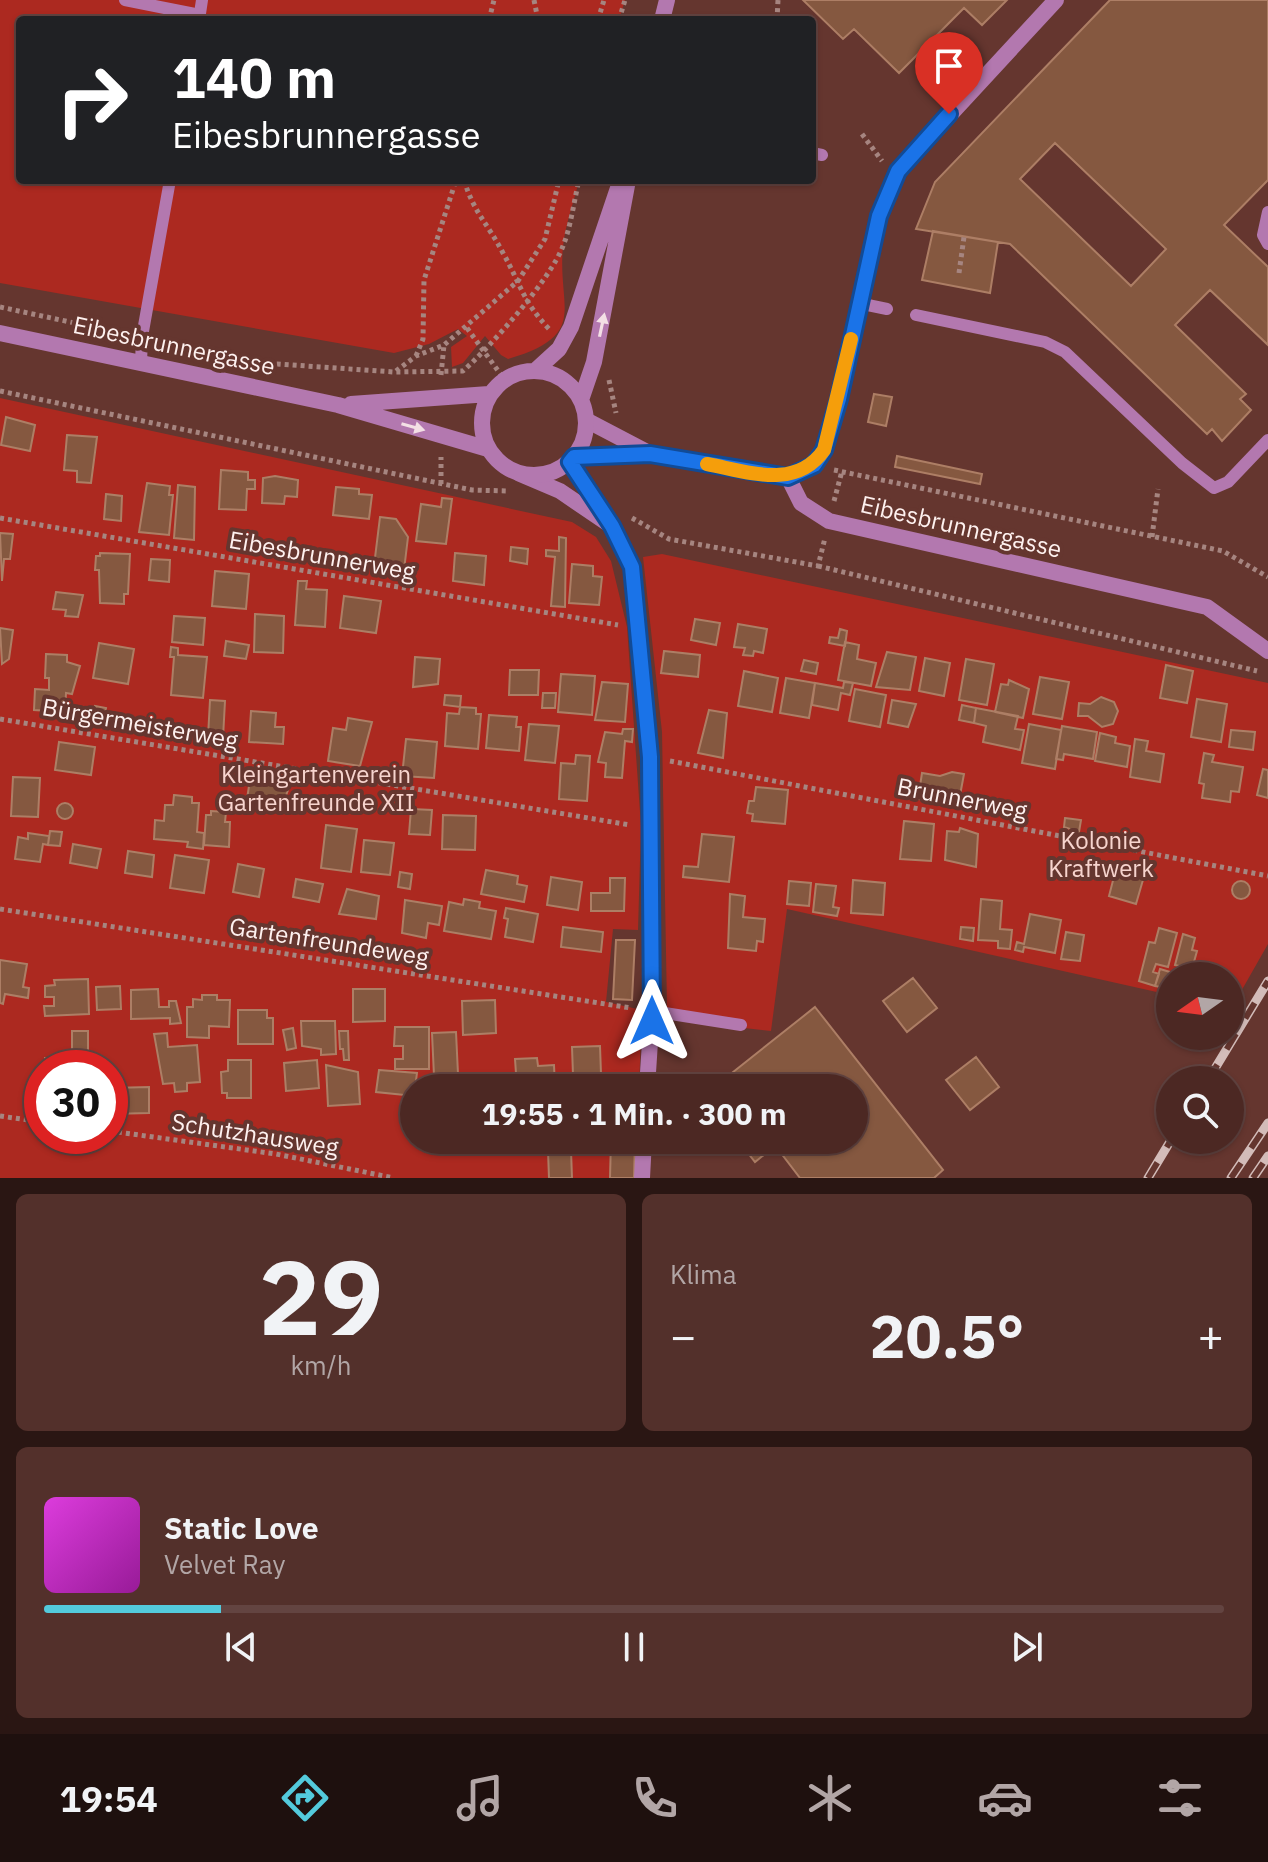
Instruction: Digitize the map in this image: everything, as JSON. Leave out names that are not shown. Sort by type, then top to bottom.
[{"type":"street","points":[[520,474],[541,475],[572,459],[650,454],[788,477],[814,465],[824,450],[839,399],[879,216],[898,171],[1056,0]]},
{"type":"street","points":[[612,526],[560,491],[502,465],[488,449],[481,422],[489,394],[504,380],[536,370],[559,349],[571,327],[620,184]]},
{"type":"street","points":[[581,400],[594,362],[627,184]]},
{"type":"street","name":"Eibesbrunnergasse","points":[[0,333],[338,405],[488,449]]},
{"type":"street","points":[[536,370],[562,379],[581,400],[586,420],[581,446],[572,459]]},
{"type":"street","name":"Eibesbrunnergasse","points":[[338,405],[489,394]]},
{"type":"street","points":[[586,420],[650,454]]},
{"type":"street","points":[[572,459],[612,526],[632,567],[650,757],[652,1011],[648,1074]]},
{"type":"street","name":"Eibesbrunnergasse","points":[[788,477],[801,503],[829,521],[1207,607],[1268,651]]},
{"type":"street","points":[[642,1178],[643,1154]]},
{"type":"lane","points":[[125,0],[195,16]]},
{"type":"lane","points":[[141,363],[142,337],[169,184]]},
{"type":"lane","points":[[1268,212],[1263,235],[1268,244]]},
{"type":"lane","points":[[858,303],[887,309]]},
{"type":"lane","points":[[916,315],[1045,342],[1065,352],[1192,472],[1214,488],[1228,482],[1268,440]]},
{"type":"lane","points":[[652,1011],[741,1025]]},
{"type":"path","points":[[862,134],[887,168]]},
{"type":"path","points":[[416,356],[423,339],[424,280],[455,184]]},
{"type":"path","points":[[465,184],[473,209],[502,250],[518,281]]},
{"type":"path","points":[[394,372],[416,356],[444,345],[518,281],[545,239],[558,184]]},
{"type":"path","points":[[0,307],[263,363],[394,372],[463,371],[485,351],[563,248],[578,184]]},
{"type":"path","points":[[959,273],[964,237]]},
{"type":"path","points":[[467,328],[504,380]]},
{"type":"path","points":[[0,391],[472,490],[511,491]]},
{"type":"path","points":[[814,465],[1223,551],[1268,577]]},
{"type":"path","points":[[818,566],[842,471]]},
{"type":"path","points":[[1152,537],[1158,489]]},
{"type":"path","points":[[625,509],[635,520],[669,539],[818,566],[1268,673]]},
{"type":"path","name":"Eibesbrunnerweg","points":[[0,518],[638,627]]},
{"type":"path","name":"Bürgermeisterweg","points":[[0,719],[651,830]]},
{"type":"path","name":"Brunnerweg","points":[[650,757],[1268,876]]},
{"type":"path","name":"Gartenfreundeweg","points":[[0,909],[652,1011]]},
{"type":"path","points":[[0,1116],[24,1119]]},
{"type":"path","name":"Schutzhausweg","points":[[128,1133],[276,1154],[394,1178]]},
{"type":"green space","points":[[0,0],[625,0],[620,16],[16,16],[16,184],[578,184],[564,239],[564,317],[560,329],[550,340],[534,350],[508,359],[485,336],[463,363],[452,367],[451,347],[467,336],[458,329],[429,344],[394,353],[0,283]]},
{"type":"green space","name":"Kleingartenverein Gartenfreunde XII","points":[[0,398],[572,522],[596,537],[611,561],[627,627],[641,826],[638,930],[613,929],[606,1002],[642,1010],[640,1074],[400,1074],[400,1154],[635,1154],[634,1178],[0,1178]]},
{"type":"green space","name":"Kolonie Kraftwerk","points":[[662,554],[1268,683],[1268,944],[1244,986],[1244,962],[1156,962],[1156,992],[787,909],[771,1031],[674,1020],[667,1007],[662,732],[643,557]]},
{"type":"building","points":[[803,0],[1007,0],[982,25],[964,8],[899,73],[854,29],[843,39]]},
{"type":"building","points":[[1110,0],[1268,0],[1268,180],[1224,225],[1268,267],[1268,345],[1210,290],[1175,325],[1246,394],[1240,399],[1251,410],[1222,441],[1212,429],[1207,434],[1010,244],[916,229],[935,182]],"holes":[[[1055,143],[1166,249],[1131,286],[1020,179]]]},
{"type":"building","points":[[933,231],[998,242],[990,293],[922,280]]},
{"type":"building","points":[[874,394],[892,397],[886,426],[868,422]]},
{"type":"building","points":[[6,417],[35,425],[30,451],[1,445]]},
{"type":"building","points":[[67,435],[97,437],[91,483],[77,482],[77,471],[64,470]]},
{"type":"building","points":[[897,456],[982,474],[980,484],[895,467]]},
{"type":"building","points":[[221,470],[248,472],[248,480],[255,480],[255,489],[247,489],[246,510],[219,509]]},
{"type":"building","points":[[275,476],[298,480],[297,497],[285,496],[284,504],[262,503],[263,478]]},
{"type":"building","points":[[147,483],[170,486],[169,495],[173,495],[169,535],[139,532]]},
{"type":"building","points":[[178,485],[195,487],[194,540],[174,538]]},
{"type":"building","points":[[336,487],[359,489],[359,494],[372,495],[369,519],[333,515]]},
{"type":"building","points":[[106,494],[122,496],[121,521],[104,519]]},
{"type":"building","points":[[442,498],[452,499],[446,544],[416,541],[421,504],[441,507]]},
{"type":"building","points":[[380,517],[396,519],[408,537],[404,570],[374,566]]},
{"type":"building","points":[[0,533],[13,534],[10,559],[4,559],[2,581]]},
{"type":"building","points":[[559,537],[566,538],[565,607],[551,606],[555,557],[546,556],[546,550],[559,551]]},
{"type":"building","points":[[511,547],[528,549],[527,564],[510,561]]},
{"type":"building","points":[[100,553],[130,554],[128,594],[124,594],[124,604],[100,603],[99,570],[95,570],[96,556]]},
{"type":"building","points":[[455,553],[486,556],[484,585],[453,581]]},
{"type":"building","points":[[151,559],[170,560],[169,582],[149,580]]},
{"type":"building","points":[[572,564],[593,566],[593,576],[602,577],[599,605],[569,603]]},
{"type":"building","points":[[215,571],[249,574],[246,609],[212,606]]},
{"type":"building","points":[[298,581],[307,581],[306,589],[327,590],[325,627],[295,625]]},
{"type":"building","points":[[56,592],[83,595],[78,617],[65,616],[66,610],[53,609]]},
{"type":"building","points":[[344,596],[381,601],[376,633],[340,628]]},
{"type":"building","points":[[255,614],[284,616],[283,653],[254,652]]},
{"type":"building","points":[[174,616],[205,618],[203,645],[172,642]]},
{"type":"building","points":[[695,619],[720,623],[716,645],[691,640]]},
{"type":"building","points":[[738,624],[767,629],[763,653],[754,651],[753,656],[743,655],[745,648],[734,647]]},
{"type":"building","points":[[0,628],[13,630],[9,659],[2,664]]},
{"type":"building","points":[[840,629],[847,631],[845,646],[829,643],[830,637],[838,638]]},
{"type":"building","points":[[226,641],[249,645],[246,659],[224,656]]},
{"type":"building","points":[[845,642],[859,645],[857,659],[876,663],[871,686],[838,680]]},
{"type":"building","points":[[99,643],[134,649],[128,684],[93,678]]},
{"type":"building","points":[[171,647],[178,648],[178,655],[207,657],[203,698],[171,695],[174,657],[170,657]]},
{"type":"building","points":[[664,651],[700,655],[698,677],[661,673]]},
{"type":"building","points":[[887,652],[916,657],[910,690],[876,687]]},
{"type":"building","points":[[46,654],[67,655],[67,662],[80,666],[72,694],[66,693],[65,712],[34,710],[35,689],[49,690],[49,678],[45,678]]},
{"type":"building","points":[[415,657],[440,659],[438,684],[413,687]]},
{"type":"building","points":[[925,658],[950,663],[944,696],[919,691]]},
{"type":"building","points":[[966,659],[994,664],[987,705],[959,700]]},
{"type":"building","points":[[804,660],[818,663],[816,674],[801,671]]},
{"type":"building","points":[[1166,665],[1193,671],[1187,703],[1160,698]]},
{"type":"building","points":[[510,670],[539,670],[538,695],[509,695]]},
{"type":"building","points":[[744,671],[778,678],[772,712],[738,706]]},
{"type":"building","points":[[561,674],[595,676],[592,715],[558,712]]},
{"type":"building","points":[[1040,677],[1069,682],[1062,719],[1033,714]]},
{"type":"building","points":[[786,678],[815,683],[809,718],[780,713]]},
{"type":"building","points":[[1009,680],[1029,689],[1023,718],[995,712],[1001,684],[1008,685]]},
{"type":"building","points":[[602,682],[628,684],[625,722],[595,720]]},
{"type":"building","points":[[844,682],[853,683],[850,695],[841,693],[838,710],[812,705],[815,683],[843,688]]},
{"type":"building","points":[[855,689],[886,695],[880,727],[849,721]]},
{"type":"building","points":[[543,693],[556,693],[555,708],[542,708]]},
{"type":"building","points":[[445,695],[461,696],[460,707],[444,705]]},
{"type":"building","points":[[1101,697],[1114,702],[1118,711],[1113,724],[1102,727],[1088,716],[1078,716],[1079,703],[1090,704]]},
{"type":"building","points":[[1197,699],[1227,704],[1221,742],[1191,737]]},
{"type":"building","points":[[210,700],[225,701],[223,738],[208,737]]},
{"type":"building","points":[[892,700],[916,704],[908,727],[888,723]]},
{"type":"building","points":[[962,705],[976,708],[974,723],[959,720]]},
{"type":"building","points":[[95,706],[106,708],[103,724],[92,722]]},
{"type":"building","points":[[460,707],[476,708],[476,714],[481,714],[478,749],[445,746],[447,713],[459,714]]},
{"type":"building","points":[[976,708],[1018,716],[1015,729],[1024,730],[1020,750],[983,742],[986,726],[974,723]]},
{"type":"building","points":[[709,710],[727,713],[723,758],[698,753]]},
{"type":"building","points":[[251,711],[276,713],[275,727],[284,727],[283,744],[249,742]]},
{"type":"building","points":[[489,715],[517,717],[516,727],[521,727],[519,751],[486,748]]},
{"type":"building","points":[[348,718],[372,722],[360,766],[328,761],[333,728],[346,730]]},
{"type":"building","points":[[529,724],[559,726],[555,763],[525,760]]},
{"type":"building","points":[[1029,724],[1061,730],[1055,769],[1022,763]]},
{"type":"building","points":[[1062,726],[1097,732],[1093,759],[1064,754],[1063,760],[1056,759]]},
{"type":"building","points":[[623,729],[633,729],[632,742],[625,741],[622,778],[605,777],[606,763],[598,762],[605,732],[622,734]]},
{"type":"building","points":[[1231,730],[1255,732],[1253,750],[1229,747]]},
{"type":"building","points":[[1100,733],[1116,737],[1115,743],[1130,746],[1127,767],[1095,761]]},
{"type":"building","points":[[406,739],[437,742],[434,778],[402,776]]},
{"type":"building","points":[[1135,739],[1148,741],[1146,751],[1164,754],[1160,782],[1130,777]]},
{"type":"building","points":[[59,742],[95,747],[91,775],[55,770]]},
{"type":"building","points":[[1204,753],[1214,755],[1212,762],[1243,767],[1239,792],[1231,791],[1230,802],[1202,798],[1204,784],[1199,783]]},
{"type":"building","points":[[576,755],[590,756],[587,801],[559,799],[561,763],[575,764]]},
{"type":"building","points":[[1263,769],[1268,770],[1268,798],[1257,795]]},
{"type":"building","points":[[952,772],[964,774],[958,806],[918,799],[922,773],[940,776]]},
{"type":"building","points":[[251,773],[291,782],[281,809],[272,808],[273,803],[247,799]]},
{"type":"building","points":[[13,777],[40,778],[38,817],[11,816]]},
{"type":"building","points":[[756,787],[788,790],[785,824],[752,821],[753,814],[747,813],[749,801],[754,801]]},
{"type":"building","points":[[174,795],[192,797],[192,803],[199,803],[197,832],[204,833],[203,849],[187,847],[188,842],[154,839],[155,820],[164,821],[165,805],[173,805]]},
{"type":"building","points":[[65,803],[71,805],[71,817],[65,819],[59,817],[57,811],[59,805]]},
{"type":"building","points":[[411,809],[432,810],[430,835],[409,834]]},
{"type":"building","points":[[211,811],[226,812],[225,822],[230,822],[229,847],[204,845],[206,815],[211,815]]},
{"type":"building","points":[[443,815],[476,816],[475,850],[442,849]]},
{"type":"building","points":[[1065,818],[1081,820],[1079,832],[1064,827]]},
{"type":"building","points":[[904,821],[934,824],[931,861],[900,859]]},
{"type":"building","points":[[326,825],[357,829],[351,872],[321,868]]},
{"type":"building","points":[[960,828],[978,834],[976,867],[945,860],[947,831],[959,832]]},
{"type":"building","points":[[50,831],[62,832],[60,846],[48,845]]},
{"type":"building","points":[[28,833],[49,836],[48,845],[43,844],[40,862],[15,859],[18,837],[28,839]]},
{"type":"building","points":[[702,834],[734,837],[729,882],[683,877],[684,866],[698,867]]},
{"type":"building","points":[[364,840],[394,843],[390,875],[361,872]]},
{"type":"building","points":[[73,844],[101,849],[97,868],[70,863]]},
{"type":"building","points":[[128,851],[154,855],[152,877],[125,873]]},
{"type":"building","points":[[175,855],[209,860],[204,893],[170,888]]},
{"type":"building","points":[[238,864],[264,869],[259,897],[233,892]]},
{"type":"building","points":[[1117,865],[1145,873],[1136,904],[1109,896]]},
{"type":"building","points":[[486,870],[518,876],[517,884],[527,886],[524,902],[481,894]]},
{"type":"building","points":[[400,872],[412,874],[410,889],[398,887]]},
{"type":"building","points":[[551,877],[582,882],[578,910],[547,905]]},
{"type":"building","points":[[610,878],[625,878],[624,911],[591,911],[591,893],[610,893]]},
{"type":"building","points":[[296,879],[323,884],[319,902],[293,897]]},
{"type":"building","points":[[853,880],[885,883],[883,915],[851,913]]},
{"type":"building","points":[[789,881],[811,883],[809,906],[787,904]]},
{"type":"building","points":[[1241,881],[1250,890],[1241,899],[1232,890]]},
{"type":"building","points":[[816,884],[836,886],[833,907],[839,908],[837,916],[813,912]]},
{"type":"building","points":[[347,889],[379,896],[376,919],[339,914]]},
{"type":"building","points":[[730,894],[745,896],[743,917],[765,919],[763,942],[757,941],[756,951],[728,948]]},
{"type":"building","points":[[464,899],[480,902],[479,908],[496,911],[491,939],[444,931],[449,902],[463,905]]},
{"type":"building","points":[[981,899],[1002,901],[1000,929],[1012,930],[1010,949],[998,948],[998,941],[978,940]]},
{"type":"building","points":[[405,900],[442,906],[439,925],[428,923],[426,938],[402,933]]},
{"type":"building","points":[[506,908],[538,914],[533,942],[505,937]]},
{"type":"building","points":[[1030,914],[1061,920],[1055,953],[1024,947],[1023,952],[1015,950],[1017,942],[1024,944]]},
{"type":"building","points":[[563,927],[603,932],[601,952],[561,947]]},
{"type":"building","points":[[961,927],[974,928],[973,941],[960,939]]},
{"type":"building","points":[[1159,928],[1177,933],[1169,962],[1156,962],[1153,972],[1156,973],[1155,986],[1139,981],[1149,942],[1155,943]]},
{"type":"building","points":[[1066,932],[1084,935],[1080,961],[1061,959]]},
{"type":"building","points":[[1183,934],[1195,938],[1192,950],[1197,951],[1194,962],[1176,962]]},
{"type":"building","points":[[616,940],[635,940],[632,1000],[613,999]]},
{"type":"building","points":[[0,960],[27,964],[23,987],[29,988],[28,998],[5,994],[3,1004],[0,1003]]},
{"type":"building","points":[[913,978],[937,1008],[907,1032],[883,1001]]},
{"type":"building","points":[[88,979],[89,1014],[45,1016],[44,1006],[54,1006],[54,997],[45,997],[45,986],[55,985],[54,980]]},
{"type":"building","points":[[120,986],[121,1009],[97,1010],[96,987]]},
{"type":"building","points":[[158,989],[159,1007],[169,1007],[169,1001],[176,1001],[181,1023],[170,1024],[170,1018],[131,1019],[131,990]]},
{"type":"building","points":[[353,989],[385,989],[385,1021],[353,1022]]},
{"type":"building","points":[[202,995],[217,995],[217,1000],[230,1000],[229,1027],[209,1026],[209,1038],[187,1037],[187,1007],[193,1007],[193,999],[202,1000]]},
{"type":"building","points":[[495,1000],[496,1033],[463,1035],[462,1001]]},
{"type":"building","points":[[815,1007],[868,1074],[731,1074]]},
{"type":"building","points":[[238,1010],[267,1010],[267,1018],[273,1018],[273,1044],[238,1044]]},
{"type":"building","points":[[301,1021],[335,1021],[336,1054],[321,1055],[321,1049],[302,1046]]},
{"type":"building","points":[[395,1027],[429,1027],[429,1069],[395,1069],[395,1059],[403,1059],[403,1046],[394,1046]]},
{"type":"building","points":[[293,1028],[296,1048],[287,1050],[283,1030]]},
{"type":"building","points":[[72,1031],[88,1031],[88,1050],[72,1050]]},
{"type":"building","points":[[339,1031],[348,1031],[349,1060],[344,1060],[343,1049],[340,1049]]},
{"type":"building","points":[[456,1032],[458,1074],[434,1074],[432,1033]]},
{"type":"building","points":[[167,1033],[168,1047],[197,1045],[200,1082],[187,1083],[187,1091],[175,1092],[174,1083],[163,1084],[154,1034]]},
{"type":"building","points":[[600,1046],[601,1074],[573,1074],[572,1047]]},
{"type":"building","points":[[976,1057],[999,1087],[970,1110],[946,1080]]},
{"type":"building","points":[[537,1058],[538,1066],[554,1065],[554,1074],[516,1074],[515,1059]]},
{"type":"building","points":[[228,1060],[251,1060],[251,1098],[227,1098],[227,1093],[222,1093],[221,1072],[228,1071]]},
{"type":"building","points":[[317,1060],[319,1088],[286,1091],[284,1063]]},
{"type":"building","points":[[326,1065],[358,1072],[360,1104],[328,1106]]},
{"type":"building","points":[[379,1070],[417,1073],[400,1074],[400,1095],[376,1092]]},
{"type":"building","points":[[868,1074],[943,1170],[934,1178],[800,1178],[782,1154],[868,1154]]},
{"type":"building","points":[[149,1087],[149,1113],[128,1114],[128,1088]]},
{"type":"building","points":[[548,1154],[571,1154],[572,1178],[549,1178]]},
{"type":"building","points":[[611,1154],[635,1154],[634,1178],[610,1178]]},
{"type":"building","points":[[749,1154],[765,1154],[755,1162]]},
{"type":"railway","points":[[1216,1066],[1268,981]]},
{"type":"railway","points":[[1231,1178],[1268,1123]]},
{"type":"railway","points":[[1148,1178],[1163,1154]]},
{"type":"railway","points":[[1253,1178],[1268,1156]]},
{"type":"slow traffic","points":[[707,464],[788,477],[814,465],[824,450],[839,399],[851,339]]},
{"type":"route","points":[[652,1021],[650,757],[632,567],[612,526],[570,462],[574,457],[650,454],[788,477],[814,465],[824,450],[839,399],[879,216],[898,171],[949,114]]}]
